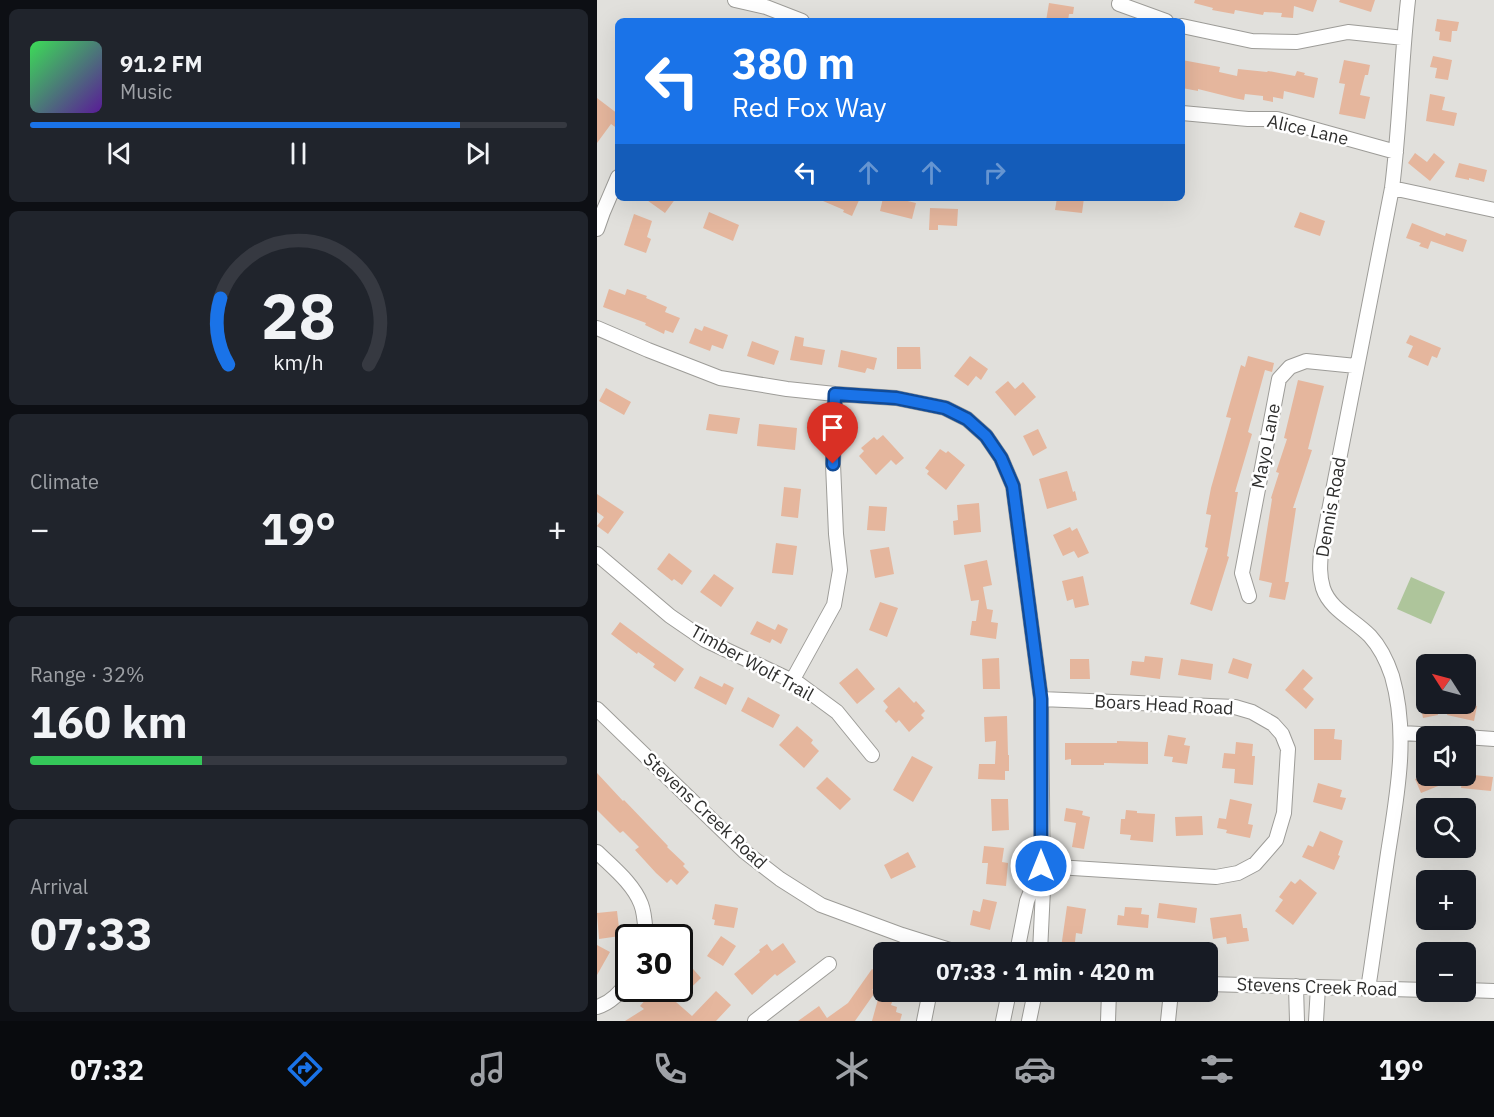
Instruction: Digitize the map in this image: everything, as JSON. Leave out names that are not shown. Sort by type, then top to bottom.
[{"type":"street","points":[[735,0],[766,7],[794,18]]},
{"type":"street","name":"Dennis Road","points":[[1368,989],[1397,789],[1401,733],[1398,704],[1392,676],[1383,653],[1370,636],[1334,606],[1324,590],[1320,573],[1321,552],[1392,188],[1408,0]]},
{"type":"street","points":[[1119,4],[1158,18]]},
{"type":"street","points":[[1185,27],[1252,41],[1297,42],[1348,32],[1404,38]]},
{"type":"street","name":"Alice Lane","points":[[1185,113],[1248,119],[1277,119],[1396,152]]},
{"type":"street","points":[[597,229],[615,184]]},
{"type":"street","points":[[1392,188],[1494,210]]},
{"type":"street","points":[[597,328],[648,351],[720,378],[787,389],[896,398],[945,408],[967,419],[986,436],[1001,458],[1013,486],[1041,699],[1043,889],[1040,942]]},
{"type":"street","name":"Mayo Lane","points":[[1249,596],[1242,573],[1279,379],[1290,367],[1306,361],[1356,366]]},
{"type":"street","points":[[792,681],[834,605],[840,570],[833,464],[835,394]]},
{"type":"street","name":"Timber Wolf Trail","points":[[597,554],[670,616],[705,640],[799,684],[837,712],[872,755]]},
{"type":"street","name":"Boars Head Road","points":[[1041,699],[1235,708],[1252,712],[1273,724],[1282,734],[1288,748],[1284,813],[1275,840],[1255,864],[1238,873],[1216,877],[1041,866]]},
{"type":"street","name":"Stevens Creek Road","points":[[597,709],[745,852],[780,879],[821,904],[924,942]]},
{"type":"street","points":[[1401,733],[1416,734]]},
{"type":"street","points":[[1476,738],[1494,739]]},
{"type":"street","points":[[597,852],[629,884],[641,903],[645,924]]},
{"type":"street","points":[[1019,942],[1027,901],[1041,866]]},
{"type":"street","points":[[1023,922],[1041,925]]},
{"type":"street","points":[[755,1021],[829,964]]},
{"type":"street","name":"Stevens Creek Road","points":[[1218,984],[1416,990]]},
{"type":"street","points":[[1296,986],[1297,1021]]},
{"type":"street","points":[[1317,1021],[1318,987]]},
{"type":"street","points":[[1476,990],[1494,991]]},
{"type":"street","points":[[597,1007],[605,1005],[615,997]]},
{"type":"street","points":[[924,1021],[928,1002]]},
{"type":"street","points":[[1003,1021],[1007,1002]]},
{"type":"street","points":[[1029,1021],[1033,1002]]},
{"type":"street","points":[[1108,1021],[1109,1002]]},
{"type":"street","points":[[1168,1021],[1170,1002]]},
{"type":"green space","points":[[1411,577],[1445,592],[1431,624],[1397,609]]},
{"type":"building","points":[[1195,0],[1317,0],[1313,12],[1294,6],[1293,18],[1281,17],[1282,13],[1264,12],[1263,15],[1235,10],[1234,14],[1212,10],[1213,8],[1194,3]]},
{"type":"building","points":[[1340,0],[1375,0],[1371,12],[1339,2]]},
{"type":"building","points":[[1049,3],[1074,7],[1073,14],[1069,14],[1068,18],[1046,18]]},
{"type":"building","points":[[1437,19],[1459,22],[1457,31],[1452,31],[1451,42],[1439,40],[1440,32],[1435,31]]},
{"type":"building","points":[[1433,56],[1452,60],[1448,80],[1435,78],[1437,68],[1430,67]]},
{"type":"building","points":[[1344,60],[1370,65],[1360,95],[1370,97],[1365,119],[1339,114],[1345,84],[1339,83]]},
{"type":"building","points":[[1185,61],[1220,67],[1219,72],[1237,76],[1238,69],[1295,76],[1297,71],[1318,78],[1314,98],[1284,91],[1283,99],[1273,97],[1273,102],[1263,100],[1263,96],[1245,94],[1244,100],[1198,89],[1198,91],[1185,89]]},
{"type":"building","points":[[1430,94],[1445,97],[1442,110],[1457,113],[1454,126],[1426,121]]},
{"type":"building","points":[[597,98],[615,112],[615,127],[611,124],[597,143]]},
{"type":"building","points":[[1415,153],[1427,162],[1434,153],[1445,162],[1430,181],[1408,163]]},
{"type":"building","points":[[1459,163],[1487,170],[1484,182],[1455,177]]},
{"type":"building","points":[[648,201],[674,201],[665,213]]},
{"type":"building","points":[[823,201],[859,201],[852,216],[843,212],[844,210]]},
{"type":"building","points":[[882,201],[916,203],[912,219],[880,211]]},
{"type":"building","points":[[1056,201],[1084,201],[1082,213],[1055,210]]},
{"type":"building","points":[[930,208],[958,209],[957,226],[938,225],[938,230],[929,230]]},
{"type":"building","points":[[709,212],[739,225],[733,241],[703,228]]},
{"type":"building","points":[[1300,212],[1325,221],[1320,236],[1294,227]]},
{"type":"building","points":[[634,214],[652,221],[647,237],[651,239],[646,253],[624,245]]},
{"type":"building","points":[[1412,223],[1445,236],[1446,233],[1467,240],[1463,252],[1431,241],[1428,249],[1419,246],[1421,243],[1406,238]]},
{"type":"building","points":[[609,289],[625,295],[627,289],[647,296],[646,298],[667,307],[665,312],[680,318],[673,333],[665,330],[664,334],[645,325],[646,323],[603,307]]},
{"type":"building","points":[[704,326],[728,335],[723,349],[712,345],[710,351],[689,343],[695,328],[702,331]]},
{"type":"building","points":[[1410,335],[1441,348],[1437,358],[1432,356],[1428,366],[1408,357],[1413,346],[1406,343]]},
{"type":"building","points":[[795,336],[804,338],[803,346],[825,350],[822,365],[790,360]]},
{"type":"building","points":[[752,341],[779,351],[774,365],[747,356]]},
{"type":"building","points":[[897,347],[920,347],[921,369],[897,369]]},
{"type":"building","points":[[841,350],[877,358],[874,370],[867,368],[865,373],[838,367]]},
{"type":"building","points":[[970,356],[988,369],[981,380],[976,376],[968,386],[954,376]]},
{"type":"building","points":[[1248,356],[1274,363],[1272,372],[1265,370],[1248,432],[1252,434],[1235,492],[1238,492],[1227,556],[1229,557],[1212,611],[1190,604],[1208,548],[1205,547],[1211,515],[1206,514],[1231,418],[1226,417],[1241,365],[1245,367]]},
{"type":"building","points":[[1298,380],[1324,386],[1308,449],[1312,450],[1293,508],[1296,508],[1285,582],[1289,582],[1285,600],[1269,597],[1272,583],[1259,580],[1271,498],[1279,473],[1276,472],[1287,439],[1284,438]]},
{"type":"building","points":[[1008,381],[1015,389],[1023,382],[1036,397],[1015,416],[995,392]]},
{"type":"building","points":[[606,388],[631,402],[624,415],[599,401]]},
{"type":"building","points":[[709,414],[740,418],[737,434],[706,430]]},
{"type":"building","points":[[759,424],[797,428],[795,450],[757,446]]},
{"type":"building","points":[[1038,429],[1047,448],[1033,456],[1023,436]]},
{"type":"building","points":[[883,435],[904,458],[896,465],[891,460],[876,475],[859,456],[864,451],[861,448],[874,437],[877,440]]},
{"type":"building","points":[[940,449],[946,453],[948,451],[965,465],[946,490],[927,474],[929,471],[925,468]]},
{"type":"building","points":[[1067,471],[1077,500],[1047,509],[1039,479]]},
{"type":"building","points":[[784,487],[801,489],[798,518],[781,516]]},
{"type":"building","points":[[597,494],[624,512],[608,534],[597,526],[604,517],[597,512]]},
{"type":"building","points":[[979,503],[981,532],[954,535],[953,521],[958,520],[957,505]]},
{"type":"building","points":[[869,506],[887,507],[885,531],[867,530]]},
{"type":"building","points":[[1070,527],[1072,531],[1077,528],[1089,553],[1078,558],[1074,551],[1063,556],[1053,535]]},
{"type":"building","points":[[776,543],[797,546],[793,575],[772,573]]},
{"type":"building","points":[[889,547],[894,574],[875,578],[870,550]]},
{"type":"building","points":[[669,553],[692,571],[682,585],[674,579],[672,581],[657,569]]},
{"type":"building","points":[[987,560],[992,585],[983,587],[987,609],[993,610],[991,622],[998,623],[996,639],[970,635],[972,621],[976,621],[979,600],[971,601],[964,565]]},
{"type":"building","points":[[714,574],[734,588],[721,607],[700,592]]},
{"type":"building","points":[[1083,576],[1089,605],[1075,608],[1073,599],[1067,601],[1062,581]]},
{"type":"building","points":[[880,602],[898,608],[887,637],[869,630]]},
{"type":"building","points":[[757,621],[775,630],[778,624],[788,629],[781,644],[772,639],[770,643],[750,634]]},
{"type":"building","points":[[620,622],[684,669],[675,682],[653,667],[655,664],[638,652],[637,654],[611,634]]},
{"type":"building","points":[[1145,656],[1163,658],[1160,679],[1130,675],[1132,661],[1144,662]]},
{"type":"building","points":[[999,658],[1000,689],[983,689],[982,659]]},
{"type":"building","points":[[1233,658],[1252,664],[1248,679],[1228,673]]},
{"type":"building","points":[[1070,659],[1089,659],[1090,679],[1070,679]]},
{"type":"building","points":[[1181,659],[1213,664],[1211,680],[1178,675]]},
{"type":"building","points":[[857,668],[875,689],[857,704],[839,683]]},
{"type":"building","points":[[1303,669],[1313,678],[1303,689],[1314,699],[1306,709],[1285,690]]},
{"type":"building","points":[[700,676],[722,687],[724,683],[734,688],[726,705],[694,688]]},
{"type":"building","points":[[899,687],[925,711],[921,715],[924,718],[909,732],[899,720],[896,723],[885,711],[888,707],[883,701]]},
{"type":"building","points":[[748,697],[780,715],[773,728],[741,711]]},
{"type":"building","points":[[1422,714],[1438,714],[1438,715],[1423,718]]},
{"type":"building","points":[[1447,714],[1475,714],[1474,721]]},
{"type":"building","points":[[1007,716],[1009,771],[1005,771],[1005,780],[978,779],[979,764],[995,764],[996,741],[985,742],[984,717]]},
{"type":"building","points":[[797,726],[813,740],[811,743],[819,751],[804,768],[779,745]]},
{"type":"building","points":[[1314,729],[1335,729],[1334,739],[1342,740],[1341,760],[1314,760]]},
{"type":"building","points":[[1168,735],[1186,738],[1184,745],[1190,746],[1187,764],[1172,762],[1173,757],[1164,756]]},
{"type":"building","points":[[1117,741],[1148,742],[1148,764],[1071,765],[1071,759],[1065,760],[1065,743],[1117,743]]},
{"type":"building","points":[[1236,742],[1253,744],[1252,756],[1255,756],[1253,785],[1234,783],[1235,769],[1222,768],[1224,753],[1235,754]]},
{"type":"building","points":[[912,756],[933,767],[913,802],[893,790]]},
{"type":"building","points":[[597,773],[685,864],[683,866],[689,872],[677,885],[671,879],[667,883],[656,873],[635,850],[639,847],[623,831],[620,833],[597,810]]},
{"type":"building","points":[[1476,775],[1493,777],[1491,791],[1461,788],[1461,786],[1476,786]]},
{"type":"building","points":[[827,777],[851,799],[840,810],[816,788]]},
{"type":"building","points":[[1318,783],[1342,790],[1340,797],[1346,798],[1342,810],[1313,802]]},
{"type":"building","points":[[1418,786],[1438,786],[1421,793]]},
{"type":"building","points":[[991,799],[1008,799],[1009,830],[992,831]]},
{"type":"building","points":[[1230,799],[1252,804],[1248,824],[1253,825],[1250,838],[1226,833],[1227,830],[1217,828],[1219,818],[1226,819]]},
{"type":"building","points":[[1066,808],[1083,811],[1082,815],[1090,817],[1084,849],[1072,847],[1076,823],[1064,821]]},
{"type":"building","points":[[1126,810],[1155,814],[1153,842],[1130,840],[1131,835],[1120,834],[1121,819],[1125,819]]},
{"type":"building","points":[[1202,816],[1203,835],[1176,836],[1175,817]]},
{"type":"building","points":[[1320,831],[1343,841],[1334,870],[1302,857],[1308,845],[1313,847]]},
{"type":"building","points":[[984,846],[1004,848],[1002,862],[1008,863],[1006,886],[986,884],[988,863],[982,863]]},
{"type":"building","points":[[908,852],[916,867],[891,879],[884,865]]},
{"type":"building","points":[[1300,879],[1317,893],[1293,925],[1275,911],[1283,900],[1279,897],[1291,881],[1295,884]]},
{"type":"building","points":[[983,899],[997,902],[990,930],[970,925],[973,910],[980,912]]},
{"type":"building","points":[[1159,903],[1197,908],[1195,923],[1157,918]]},
{"type":"building","points":[[715,904],[738,908],[734,928],[714,925],[715,920],[712,919]]},
{"type":"building","points":[[1067,906],[1086,909],[1082,934],[1076,933],[1075,942],[1062,942]]},
{"type":"building","points":[[1125,907],[1142,908],[1141,914],[1149,915],[1148,928],[1117,925],[1118,915],[1124,916]]},
{"type":"building","points":[[617,911],[619,924],[615,924],[615,937],[599,939],[597,913]]},
{"type":"building","points":[[1241,914],[1243,928],[1247,928],[1249,941],[1227,944],[1226,937],[1213,939],[1210,918]]},
{"type":"building","points":[[721,936],[736,946],[723,966],[707,956]]},
{"type":"building","points":[[783,943],[796,962],[777,976],[775,974],[752,995],[734,974],[767,944],[772,951]]},
{"type":"building","points":[[597,945],[610,952],[597,975]]},
{"type":"building","points":[[693,969],[701,978],[693,986]]},
{"type":"building","points":[[873,970],[873,995],[855,1021],[798,1021],[819,1006],[827,1018],[848,1003]]},
{"type":"building","points":[[716,991],[731,1005],[716,1021],[625,1021],[644,1009],[640,1006],[644,1002],[676,1002],[692,1016]]},
{"type":"building","points":[[877,1002],[892,1002],[891,1005],[897,1007],[896,1012],[902,1014],[900,1021],[872,1021]]},
{"type":"route","points":[[833,464],[835,394],[896,398],[945,408],[967,419],[986,436],[1001,458],[1013,486],[1041,699],[1041,866]]}]
